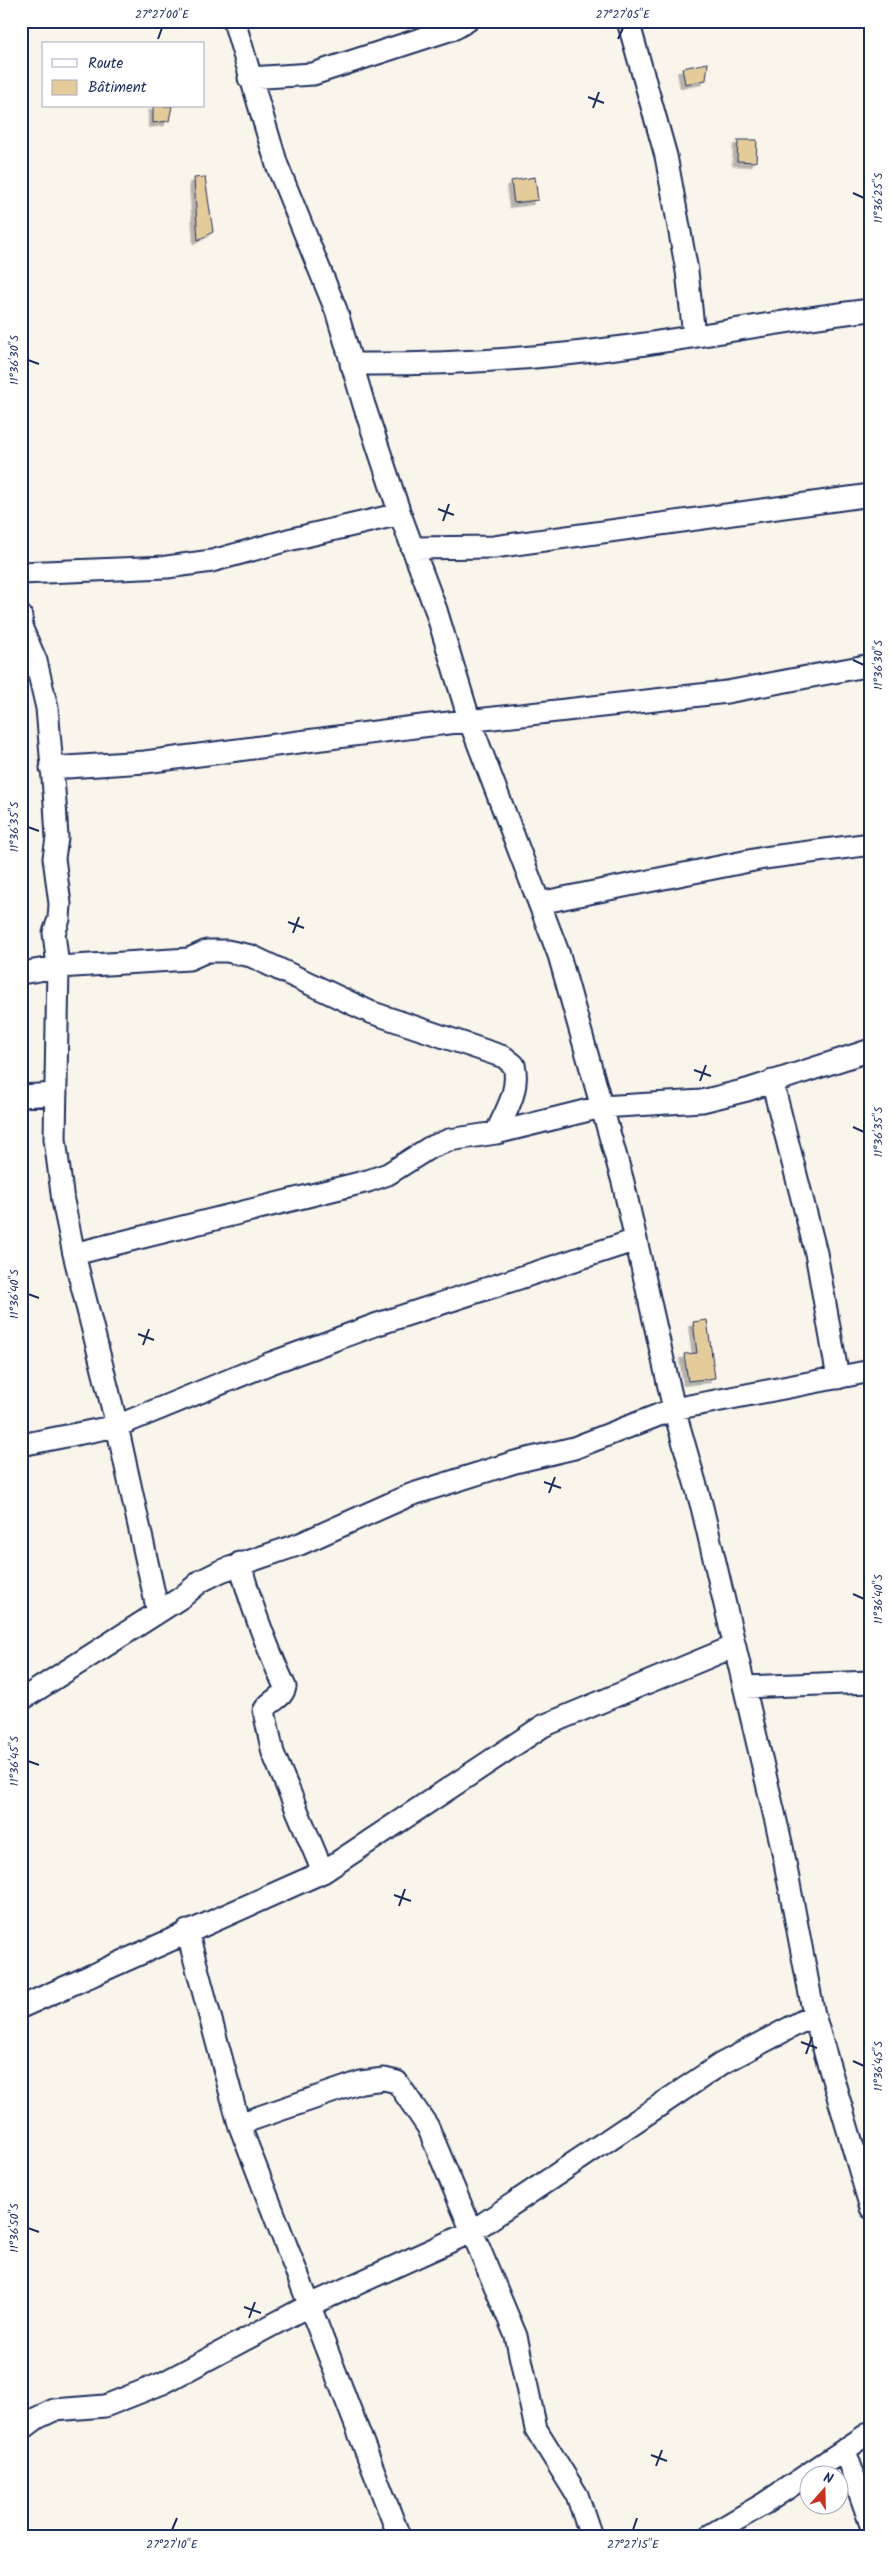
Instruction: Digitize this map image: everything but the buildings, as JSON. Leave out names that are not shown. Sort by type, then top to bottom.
[{"type":"street","points":[[234,21],[249,78],[277,165],[336,310],[351,364],[400,514],[436,610],[470,722],[559,955],[636,1240],[674,1409],[702,1507],[782,1847],[814,2015],[871,2208]]},
{"type":"street","points":[[249,78],[313,74],[455,28],[467,21]]},
{"type":"street","points":[[628,21],[666,156],[687,271],[694,336]]},
{"type":"street","points":[[351,364],[435,365],[538,357],[632,346],[871,310]]},
{"type":"street","points":[[412,548],[494,547],[730,516],[871,495]]},
{"type":"street","points":[[21,573],[167,567],[212,561],[288,540],[400,514]]},
{"type":"street","points":[[21,616],[22,629],[36,661],[47,708],[57,838],[54,858],[60,904],[59,919],[54,933],[58,967],[55,1139],[74,1254],[117,1426],[158,1612]]},
{"type":"street","points":[[51,768],[145,762],[422,726],[727,692],[871,665]]},
{"type":"street","points":[[539,903],[764,858],[871,844]]},
{"type":"street","points":[[21,973],[58,967],[189,958],[207,951],[227,951],[251,956],[370,1012],[504,1058],[514,1065],[517,1078],[514,1093],[496,1133]]},
{"type":"street","points":[[74,1254],[368,1181],[388,1174],[429,1148],[449,1140],[496,1133],[601,1107],[702,1101],[871,1050]]},
{"type":"street","points":[[772,1081],[816,1254],[838,1378]]},
{"type":"street","points":[[21,1096],[56,1094]]},
{"type":"street","points":[[21,1445],[117,1426],[271,1364],[375,1325],[636,1240]]},
{"type":"street","points":[[21,1700],[158,1612],[201,1581],[240,1563],[300,1544],[410,1495],[516,1462],[574,1448],[674,1409],[871,1371]]},
{"type":"street","points":[[240,1563],[261,1633],[285,1687],[281,1697],[265,1707],[264,1710],[273,1753],[323,1872]]},
{"type":"street","points":[[21,2007],[187,1931],[323,1872],[543,1726],[735,1646]]},
{"type":"street","points":[[745,1687],[871,1682]]},
{"type":"street","points":[[187,1931],[239,2124],[308,2306],[399,2536]]},
{"type":"street","points":[[21,2430],[36,2418],[54,2410],[105,2406],[163,2383],[308,2306],[471,2232],[721,2064],[814,2015]]},
{"type":"street","points":[[239,2124],[361,2082],[384,2080],[397,2082],[428,2127],[518,2342],[536,2429],[577,2495],[591,2536]]},
{"type":"street","points":[[709,2536],[765,2503],[871,2432]]},
{"type":"street","points":[[845,2451],[871,2525]]}]
